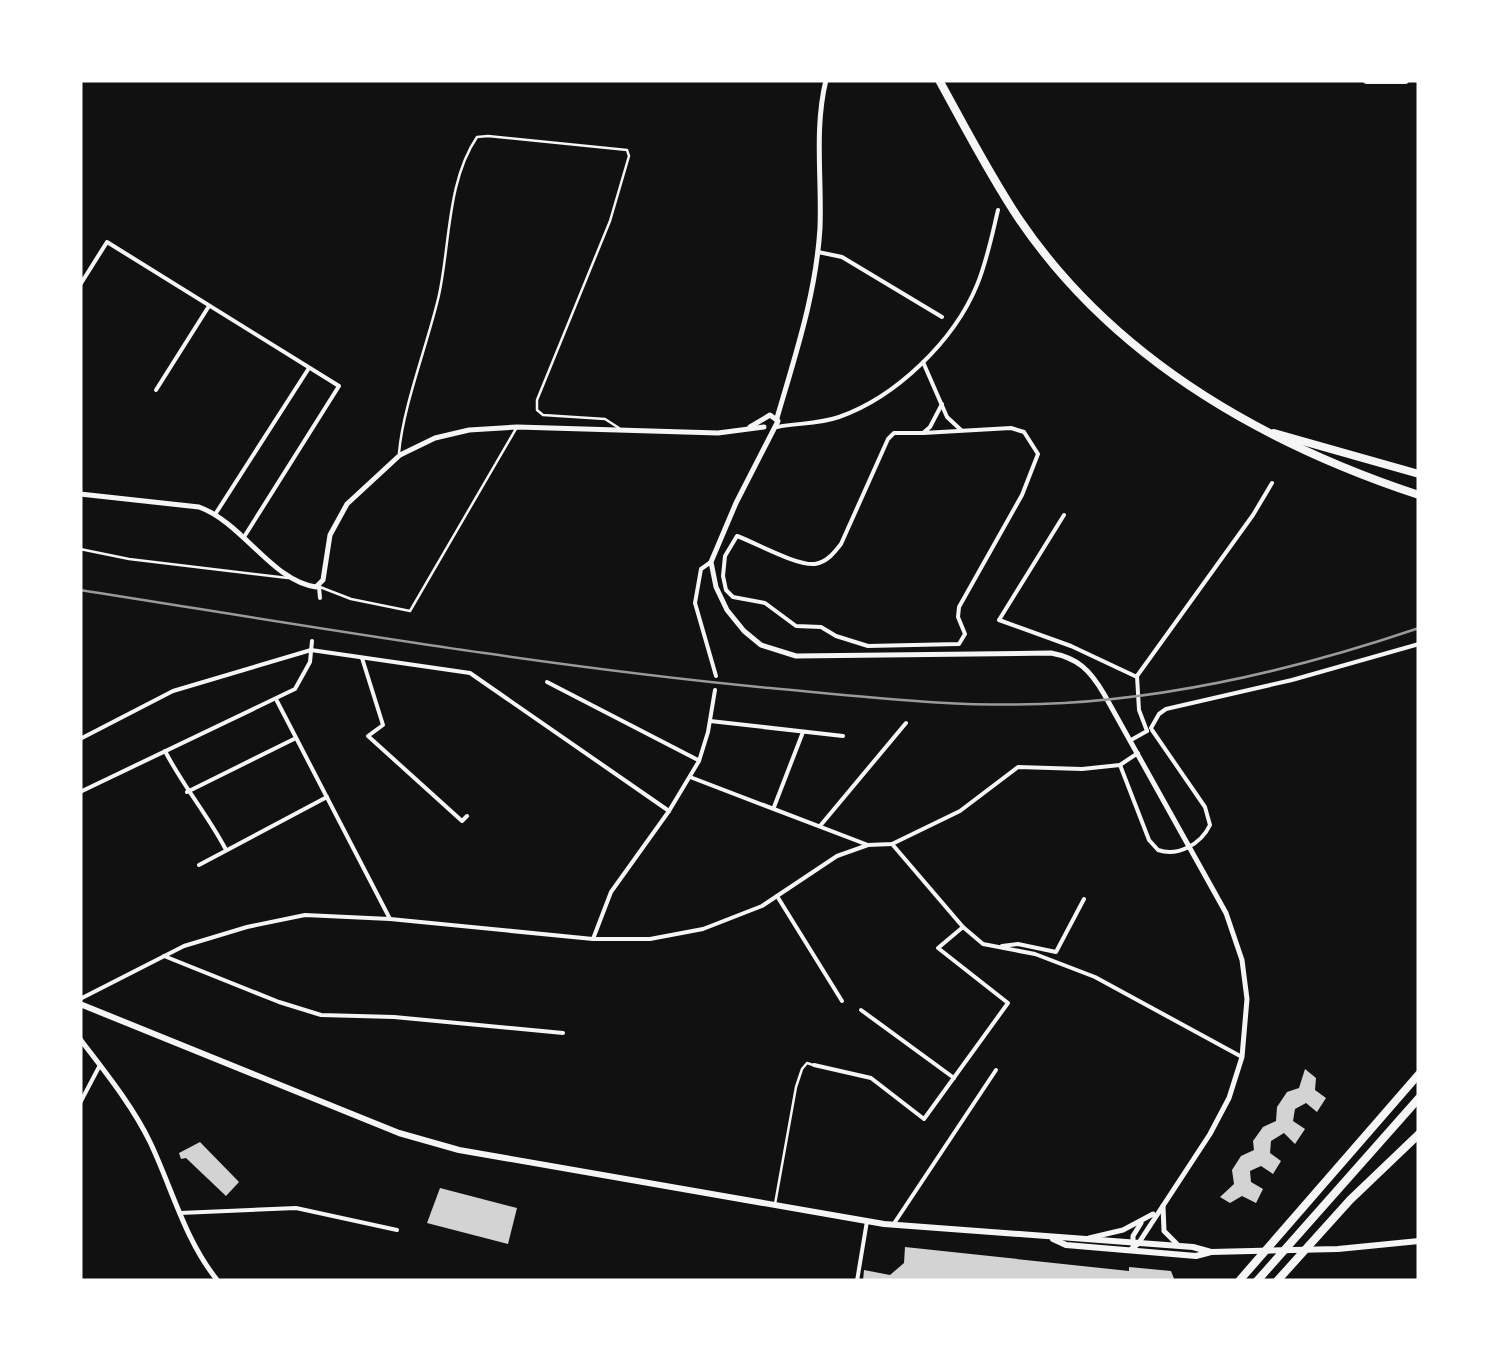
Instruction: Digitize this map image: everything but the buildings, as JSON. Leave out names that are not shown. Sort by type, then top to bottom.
[{"type":"highway","points":[[939,80],[1020,220],[1068,279],[1134,344],[1252,426],[1322,459],[1419,495]]},
{"type":"highway","points":[[1366,80],[1405,80]]},
{"type":"highway","points":[[1252,426],[1419,474]]},
{"type":"highway","points":[[1238,1281],[1419,1074]]},
{"type":"highway","points":[[1257,1281],[1419,1098]]},
{"type":"highway","points":[[1277,1281],[1350,1200],[1419,1134]]},
{"type":"main road","points":[[80,1002],[399,1133],[460,1150],[893,1225],[1086,1238],[1196,1256],[1211,1252]]},
{"type":"main road","points":[[1049,1238],[1066,1245],[1180,1246],[1211,1252],[1419,1241]]},
{"type":"street","points":[[716,676],[696,603],[701,570],[711,562],[762,452],[786,387],[814,282],[818,136],[826,80]]},
{"type":"street","points":[[320,598],[330,535],[347,504],[400,455],[457,432],[518,427],[718,433],[771,423],[788,425],[841,417],[871,401],[923,362],[959,318],[977,286],[998,210]]},
{"type":"street","points":[[80,286],[107,242],[339,386],[244,536]]},
{"type":"street","points":[[817,252],[842,257],[942,317]]},
{"type":"street","points":[[156,390],[209,306]]},
{"type":"street","points":[[923,362],[947,417],[962,431]]},
{"type":"street","points":[[216,513],[309,368]]},
{"type":"street","points":[[923,433],[942,404]]},
{"type":"street","points":[[1011,428],[1024,432],[1038,454],[1022,495],[958,607],[965,634],[959,644],[868,646],[822,627],[796,626],[765,603],[733,597],[726,590],[725,556],[737,536],[804,563],[818,564],[830,557],[841,544],[888,439],[894,432],[923,433],[1011,428]]},
{"type":"street","points":[[1120,765],[1153,845],[1163,852],[1182,850],[1198,842],[1210,825],[1206,807],[1138,710],[1137,677],[1272,483]]},
{"type":"street","points":[[80,494],[199,507],[216,513],[288,578],[310,587],[319,586]]},
{"type":"street","points":[[1064,515],[1000,620],[1137,677]]},
{"type":"street","points":[[711,562],[726,610],[761,645],[780,653],[1050,653],[1086,667],[1104,694],[1218,895],[1242,960],[1247,999],[1242,1057],[1221,1116],[1134,1248]]},
{"type":"street","points":[[80,792],[295,689],[304,678],[312,641]]},
{"type":"street","points":[[1131,740],[1149,730],[1166,710],[1419,644]]},
{"type":"street","points":[[80,739],[173,691],[311,650],[470,673],[669,812]]},
{"type":"street","points":[[362,658],[383,725],[368,736],[462,821],[466,816]]},
{"type":"street","points":[[547,682],[699,761]]},
{"type":"street","points":[[593,939],[611,892],[669,812],[699,761],[715,690]]},
{"type":"street","points":[[277,700],[390,919]]},
{"type":"street","points":[[710,721],[843,736]]},
{"type":"street","points":[[820,826],[906,723]]},
{"type":"street","points":[[774,809],[803,732]]},
{"type":"street","points":[[187,792],[296,738]]},
{"type":"street","points":[[165,751],[226,850]]},
{"type":"street","points":[[80,1002],[184,946],[305,915],[390,919],[593,939],[650,940],[704,929],[734,919],[777,896],[818,866],[868,845],[892,844],[960,811],[1018,767],[1082,769],[1120,765],[1138,754]]},
{"type":"street","points":[[689,777],[868,845]]},
{"type":"street","points":[[199,865],[327,797]]},
{"type":"street","points":[[892,844],[963,927],[983,944],[1061,962],[1242,1057]]},
{"type":"street","points":[[777,896],[842,1000]]},
{"type":"street","points":[[998,946],[1018,944],[1056,952],[1084,899]]},
{"type":"street","points":[[814,1065],[870,1078],[924,1120],[1008,1003],[938,948],[963,927]]},
{"type":"street","points":[[164,956],[321,1015],[394,1017],[563,1033]]},
{"type":"street","points":[[860,1010],[954,1078]]},
{"type":"street","points":[[80,1040],[130,1106],[200,1255],[218,1281]]},
{"type":"street","points":[[80,1103],[100,1065]]},
{"type":"street","points":[[893,1225],[996,1070]]},
{"type":"street","points":[[1164,1204],[1164,1231],[1180,1246]]},
{"type":"street","points":[[180,1213],[298,1206],[397,1230]]},
{"type":"street","points":[[1086,1238],[1114,1233],[1156,1213]]},
{"type":"street","points":[[857,1281],[867,1221]]},
{"type":"street","points":[[1134,1248],[1142,1221]]},
{"type":"street","points":[[1318,1281],[1339,1281]]},
{"type":"lane","points":[[400,455],[440,291],[454,200],[470,148],[477,138],[488,136],[627,150],[629,156],[610,222],[537,410],[543,415],[605,419],[622,430]]},
{"type":"lane","points":[[319,586],[351,599],[410,611],[518,427]]},
{"type":"lane","points":[[80,549],[288,578]]},
{"type":"lane","points":[[775,1206],[796,1087],[802,1069],[808,1063],[814,1065]]},
{"type":"railway","points":[[80,590],[424,644],[683,679],[990,704],[1064,703],[1155,694],[1244,678],[1419,628]]}]
